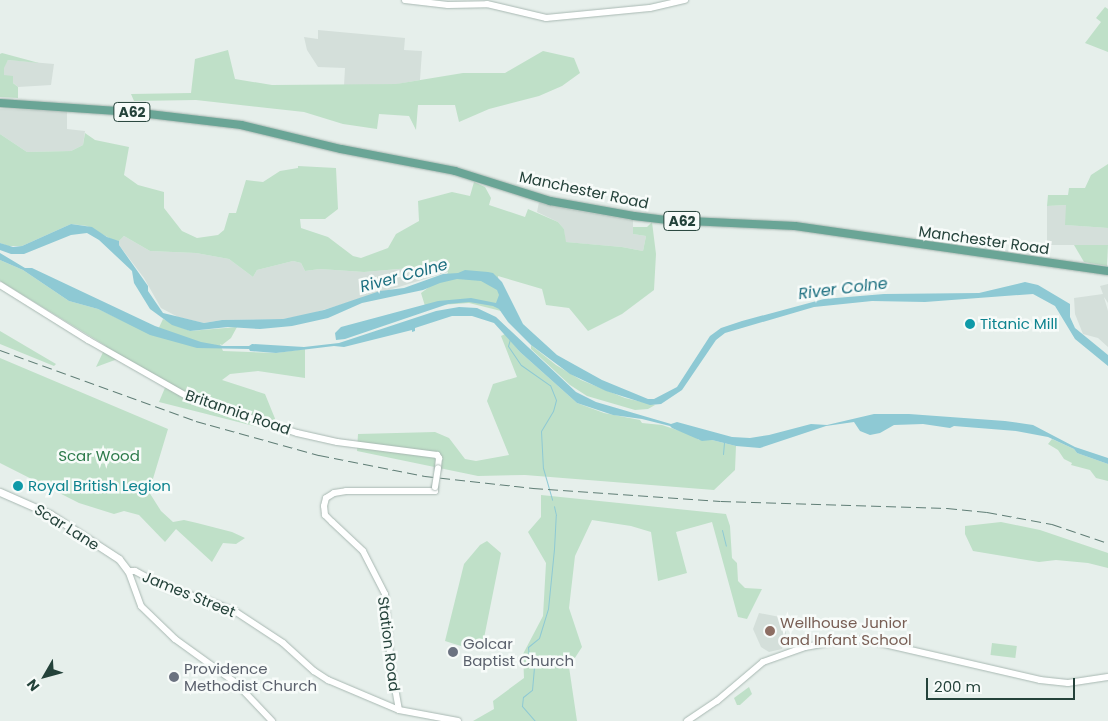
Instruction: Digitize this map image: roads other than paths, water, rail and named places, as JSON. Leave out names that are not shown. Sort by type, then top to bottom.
[{"type":"main road","name":"Manchester Road","points":[[0,103],[132,112],[241,126],[341,149],[456,171],[550,200],[634,216],[668,220],[795,226],[1108,272]]},
{"type":"main road","name":"Scar Lane","points":[[0,492],[50,514],[119,559],[128,571]]},
{"type":"street","points":[[405,0],[448,6],[487,4],[546,18],[650,8],[685,0]]},
{"type":"street","name":"Britannia Road","points":[[0,285],[88,340],[192,399],[297,433],[337,442],[437,455],[439,458],[435,489]]},
{"type":"street","name":"Station Road","points":[[399,710],[391,666],[385,594],[363,551],[329,519],[324,506],[326,498],[334,493],[346,491],[435,489]]},
{"type":"street","points":[[128,571],[141,606],[175,639],[236,683],[272,721]]},
{"type":"street","name":"James Street","points":[[128,571],[135,571],[169,589],[207,600],[236,612],[283,643],[314,671],[328,680],[399,710],[458,721]]},
{"type":"street","points":[[687,721],[717,701],[755,668],[772,657],[824,642],[851,639],[868,640],[1040,680],[1068,683],[1108,677]]},
{"type":"water","points":[[71,224],[92,227],[107,237],[119,241],[119,245],[148,286],[148,291],[163,313],[204,323],[222,320],[283,319],[324,310],[380,291],[404,288],[443,274],[458,273],[465,270],[493,273],[502,282],[523,324],[557,355],[602,380],[648,399],[654,399],[677,387],[710,336],[721,328],[742,321],[824,299],[884,294],[979,293],[1025,282],[1038,285],[1070,304],[1070,317],[1075,328],[1108,355],[1108,366],[1075,339],[1055,306],[1033,294],[925,302],[872,301],[814,307],[725,333],[716,340],[682,390],[661,404],[650,405],[606,391],[570,374],[531,345],[508,322],[499,309],[493,306],[469,302],[448,304],[345,339],[336,340],[335,333],[341,327],[438,301],[471,298],[496,303],[499,295],[497,290],[481,281],[457,279],[440,283],[423,290],[362,303],[328,318],[292,326],[260,329],[228,327],[190,331],[172,325],[150,309],[134,283],[132,271],[99,240],[87,233],[71,235],[24,254],[11,254],[0,250],[0,243],[13,247],[22,246]]},
{"type":"water","points":[[0,253],[25,268],[32,268],[155,326],[201,342],[223,346],[249,346],[252,344],[304,347],[339,343],[436,311],[459,307],[477,308],[496,317],[576,392],[596,402],[671,424],[677,422],[732,437],[750,438],[811,424],[827,425],[874,414],[909,414],[1005,421],[1033,425],[1075,447],[1108,458],[1108,464],[1077,453],[1074,449],[1048,437],[1016,431],[954,426],[950,428],[923,424],[894,425],[880,433],[870,435],[860,431],[854,422],[826,426],[760,448],[736,446],[712,440],[702,441],[670,426],[642,419],[613,415],[577,403],[520,352],[494,323],[472,316],[452,316],[415,328],[415,331],[412,332],[412,330],[344,347],[334,346],[276,353],[250,351],[249,349],[197,348],[150,335],[98,309],[69,301],[23,270],[0,260]]},
{"type":"waterway","points":[[510,339],[508,346],[521,365],[550,385],[556,400],[553,411],[541,431],[543,468],[552,500]]},
{"type":"waterway","points":[[723,454],[724,442]]},
{"type":"waterway","points":[[535,721],[522,706],[523,697],[532,690],[534,668],[529,658],[528,647],[539,638],[548,609],[556,515],[554,506]]},
{"type":"waterway","points":[[722,530],[726,546]]},
{"type":"railway","points":[[0,350],[196,421],[319,455],[425,476],[533,488],[721,501],[947,508],[987,512],[1052,524],[1108,543]]},
{"type":"place","name":"Titanic Mill","points":[[970,324]]},
{"type":"place","name":"Royal British Legion","points":[[18,486]]},
{"type":"place","name":"Wellhouse Junior and Infant School","points":[[770,631]]},
{"type":"place","name":"Golcar Baptist Church","points":[[453,652]]},
{"type":"place","name":"Providence Methodist Church","points":[[174,677]]},
{"type":"water label","name":"River Colne","points":[[404,276]]},
{"type":"water label","name":"River Colne","points":[[843,289]]},
{"type":"park label","name":"Scar Wood","points":[[99,456]]}]
